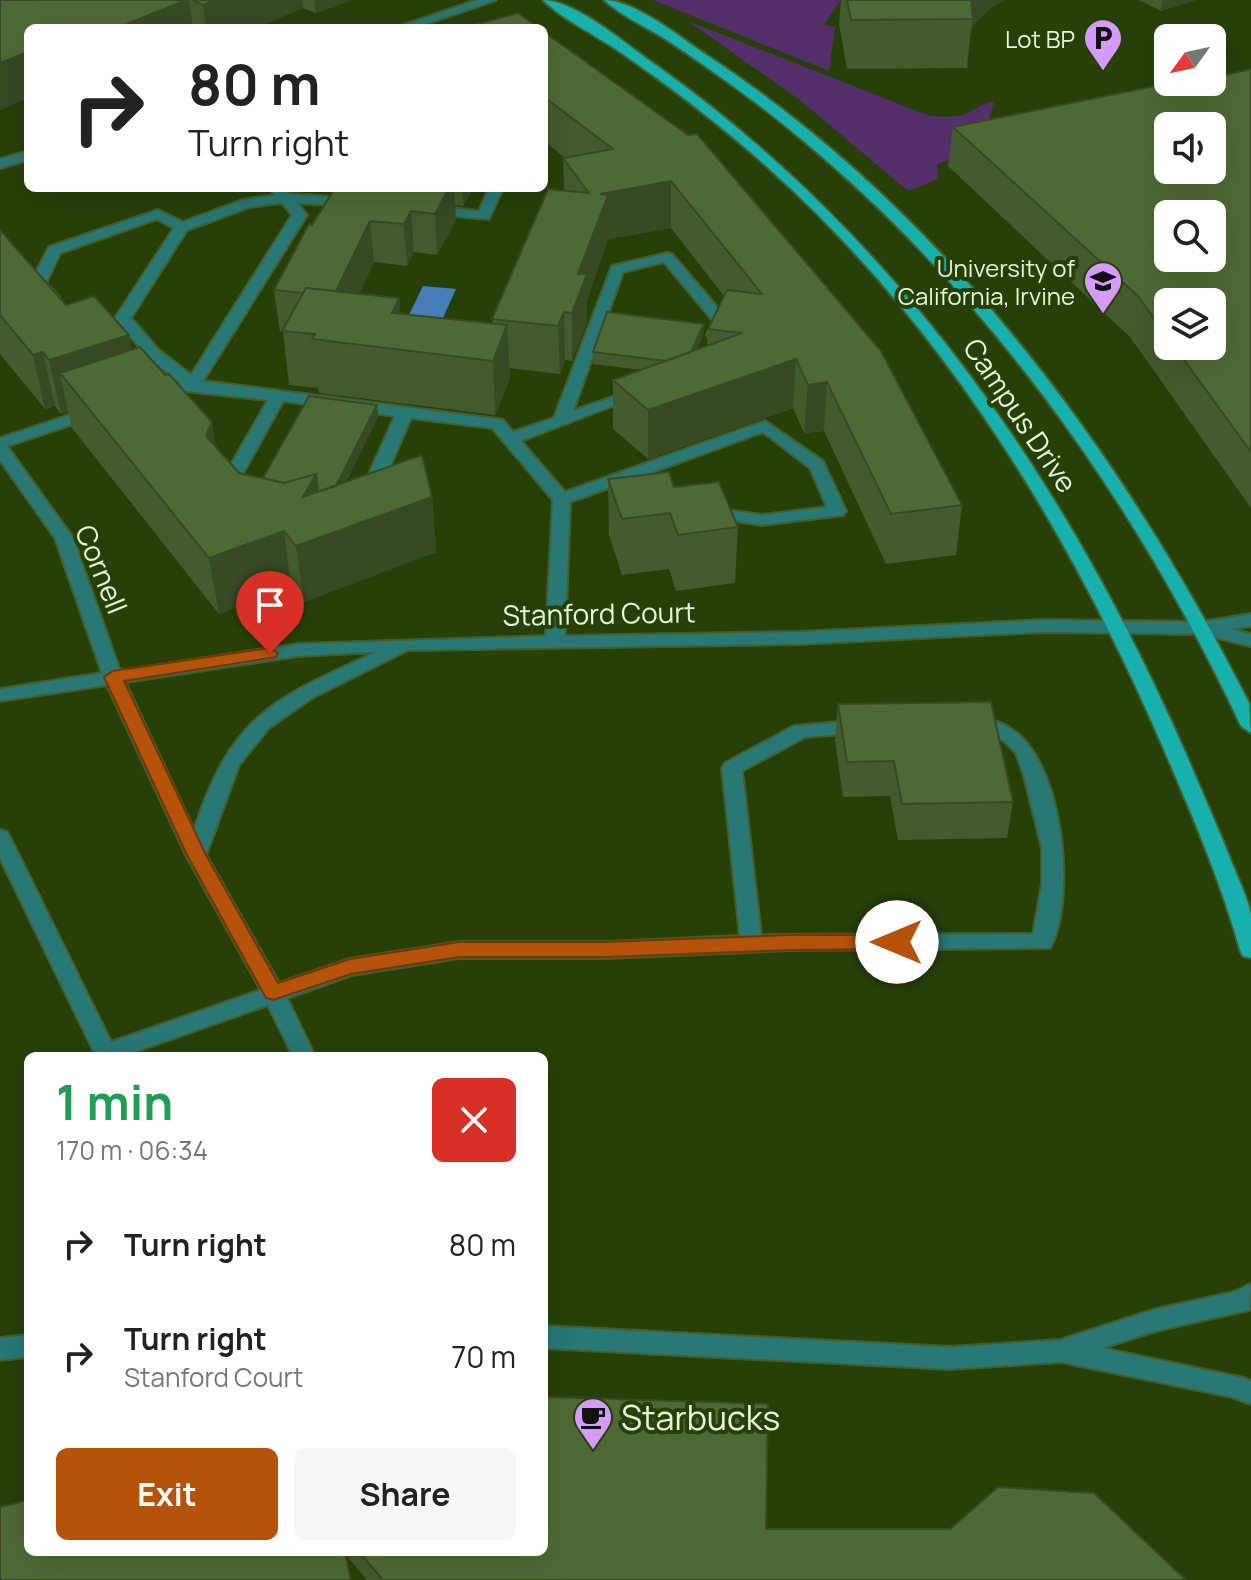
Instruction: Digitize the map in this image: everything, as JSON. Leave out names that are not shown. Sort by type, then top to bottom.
[{"type":"main road","name":"Campus Drive","points":[[549,0],[670,81],[762,156],[846,236],[925,326],[980,398],[1083,559],[1149,688],[1199,809],[1251,950]]},
{"type":"main road","name":"Campus Drive","points":[[610,0],[687,47],[810,140],[864,186],[983,308],[1108,477],[1201,628],[1251,726]]},
{"type":"street","points":[[414,24],[490,0]]},
{"type":"street","points":[[0,164],[24,156]]},
{"type":"street","points":[[422,209],[484,216],[494,192]]},
{"type":"street","points":[[193,385],[300,215],[282,193]]},
{"type":"street","points":[[193,385],[116,319],[182,227],[282,193],[361,202]]},
{"type":"street","points":[[59,306],[38,284],[54,250],[158,214],[182,227]]},
{"type":"street","points":[[561,421],[617,269],[667,257],[721,321],[710,346]]},
{"type":"street","points":[[162,391],[193,385],[497,424],[562,499],[555,641]]},
{"type":"street","points":[[510,439],[658,386]]},
{"type":"street","points":[[236,500],[226,489],[279,395]]},
{"type":"street","points":[[0,446],[106,408]]},
{"type":"street","points":[[364,506],[405,412]]},
{"type":"street","points":[[562,499],[765,426],[817,465],[837,511],[762,520],[696,510]]},
{"type":"street","name":"Cornell","points":[[0,446],[64,538],[113,677],[196,855],[273,992],[302,1052]]},
{"type":"street","points":[[629,475],[656,489]]},
{"type":"street","points":[[1201,628],[1251,620]]},
{"type":"street","name":"Stanford Court","points":[[0,695],[298,650],[408,644],[798,638],[1118,625],[1201,628]]},
{"type":"street","points":[[1201,628],[1251,640]]},
{"type":"street","points":[[196,855],[229,765],[245,739],[281,709],[408,644]]},
{"type":"street","points":[[752,946],[732,768],[801,731],[823,727],[885,727]]},
{"type":"street","points":[[112,1052],[350,967],[459,950],[752,946],[790,942],[1042,942],[1050,914],[1054,864],[1052,832],[1028,754],[1020,742],[1006,731],[951,727]]},
{"type":"street","points":[[0,837],[106,1052]]},
{"type":"street","points":[[548,1337],[950,1358],[1060,1351],[1156,1320],[1240,1302],[1251,1295]]},
{"type":"street","points":[[0,1349],[24,1346]]},
{"type":"street","points":[[1060,1351],[1235,1386],[1251,1393]]},
{"type":"shaded area","points":[[653,0],[841,0],[824,25],[835,27],[829,71]]},
{"type":"shaded area","points":[[688,21],[927,115],[958,116],[994,102],[979,151],[937,164],[938,179],[908,191],[800,100]]},
{"type":"water","points":[[423,286],[456,289],[438,329],[404,325]]},
{"type":"building","points":[[0,0],[186,0],[127,24],[24,24],[24,54],[0,63]]},
{"type":"building","points":[[192,0],[214,0],[203,5]]},
{"type":"building","points":[[847,0],[971,0],[973,19],[851,20]]},
{"type":"building","points":[[518,13],[533,24],[478,24]]},
{"type":"building","points":[[548,35],[688,135],[697,134],[881,351],[962,505],[891,514],[827,382],[808,385],[796,359],[648,410],[613,380],[742,333],[708,329],[727,290],[762,294],[671,181],[600,194],[608,195],[578,274],[587,274],[572,313],[564,312],[558,326],[492,319],[548,189],[589,193],[563,158],[613,149],[548,100]]},
{"type":"building","points":[[1251,69],[1251,452],[1184,360],[1226,360],[1226,288],[1154,288],[1154,318],[1138,296],[953,127],[1154,86],[1154,96],[1226,96],[1226,75]]},
{"type":"building","points":[[333,192],[447,192],[435,214],[411,211],[404,224],[370,221],[336,291],[306,288],[303,293],[274,290],[309,224],[312,225]]},
{"type":"building","points":[[0,230],[66,305],[94,296],[129,335],[49,360],[43,352],[33,355],[0,315]]},
{"type":"building","points":[[306,288],[399,298],[392,313],[507,325],[493,361],[312,339],[315,334],[282,331]]},
{"type":"building","points":[[607,312],[704,324],[691,352],[666,361],[593,352]]},
{"type":"building","points":[[140,347],[212,422],[206,436],[239,473],[284,483],[316,474],[303,497],[422,455],[432,497],[296,546],[284,531],[209,558],[60,373]]},
{"type":"building","points":[[309,396],[377,405],[336,486],[318,492],[316,474],[284,483],[263,478]]},
{"type":"building","points":[[669,472],[674,487],[719,482],[738,527],[678,535],[670,513],[622,519],[608,479]]},
{"type":"building","points":[[991,702],[1013,802],[902,804],[894,761],[847,762],[838,704]]},
{"type":"building","points":[[548,1398],[768,1404],[766,1529],[950,1529],[998,1487],[1094,1493],[1186,1580],[383,1580],[362,1556],[548,1556]]},
{"type":"building","points":[[24,1501],[24,1556],[346,1556],[351,1580],[0,1580],[0,1507]]},
{"type":"place","name":"Lot BP","points":[[1103,72]]},
{"type":"place","name":"University of California, Irvine","points":[[1103,315]]},
{"type":"place","name":"Starbucks","points":[[593,1451]]},
{"type":"route","points":[[270,653],[113,677],[196,855],[273,992],[350,967],[459,950],[606,950],[790,942],[897,942]]}]
